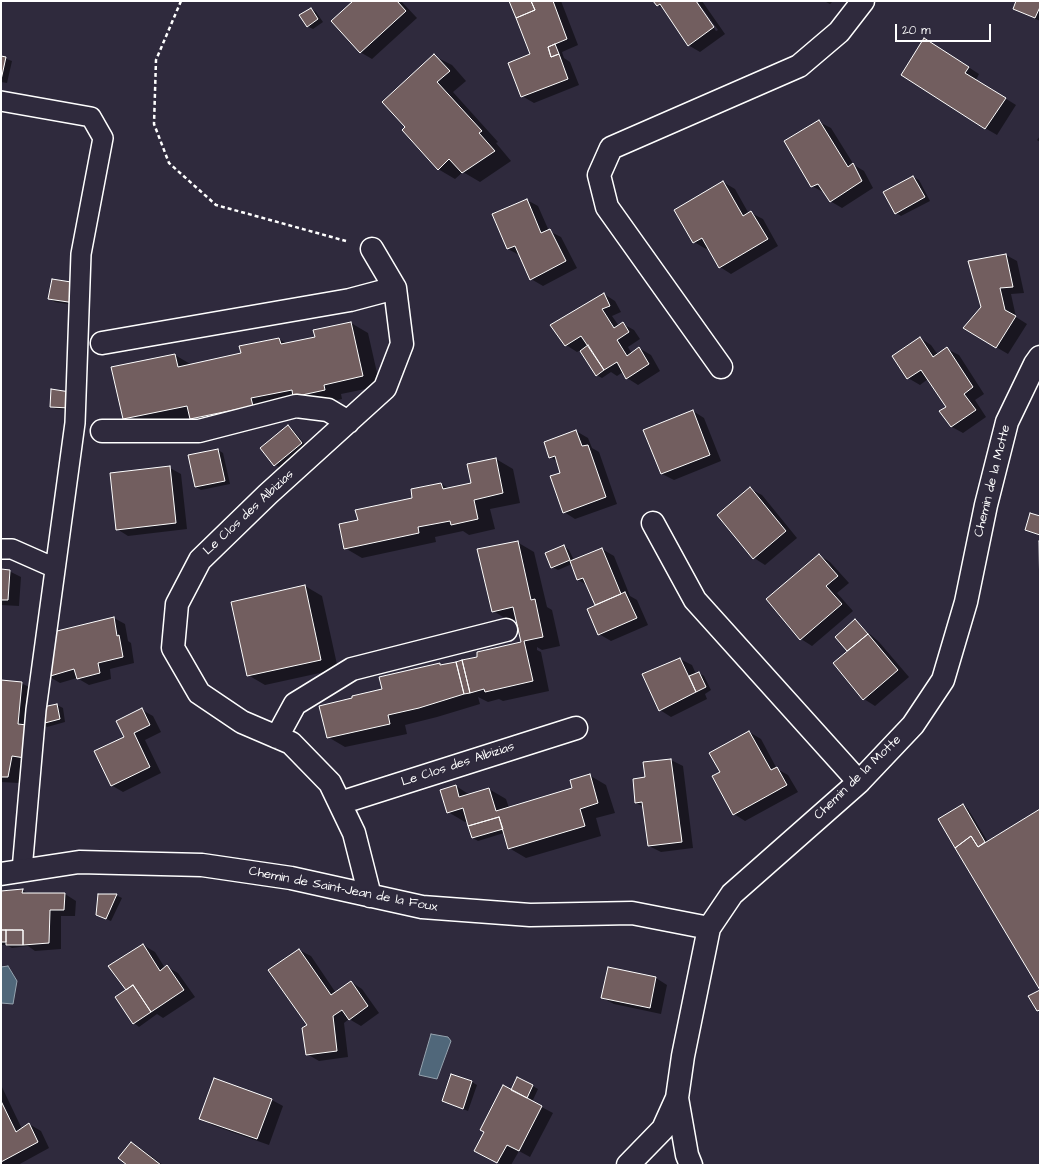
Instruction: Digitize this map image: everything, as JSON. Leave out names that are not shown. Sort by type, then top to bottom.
[{"type":"street","points":[[721,367],[607,207],[599,175],[611,148],[799,66],[839,32],[863,1]]},
{"type":"street","name":"Le Clos des Albizias","points":[[370,896],[354,833],[330,783],[291,743],[242,722],[199,693],[173,648],[177,604],[200,560],[268,494],[385,388],[402,344],[395,288],[372,249]]},
{"type":"street","points":[[102,343],[350,300],[395,288]]},
{"type":"street","name":"Chemin de la Motte","points":[[628,1165],[663,1128],[677,1098],[708,928],[732,894],[859,782],[913,725],[943,680],[966,602],[986,505],[1007,422],[1035,364],[1040,357]]},
{"type":"street","points":[[102,431],[199,431],[296,406],[328,410],[348,422]]},
{"type":"street","points":[[653,523],[695,600],[859,782]]},
{"type":"street","points":[[276,737],[295,704],[352,670],[506,630]]},
{"type":"street","name":"Le Clos des Albizias","points":[[340,803],[576,728]]},
{"type":"street","name":"Chemin de Saint-Jean de la Foux","points":[[11,872],[79,862],[202,865],[291,878],[422,907],[530,915],[632,913],[708,928]]},
{"type":"street","points":[[677,1098],[687,1155],[691,1165]]},
{"type":"lane","points":[[1,101],[91,118],[103,138],[81,254],[75,423],[36,710],[11,872]]},
{"type":"lane","points":[[1,549],[12,549],[55,568]]},
{"type":"path","points":[[181,1],[156,60],[154,124],[169,163],[216,204],[372,249]]},
{"type":"water","points":[[8,966],[17,981],[13,1004],[1,1003],[1,967]]},
{"type":"water","points":[[431,1034],[448,1037],[451,1041],[437,1079],[419,1075]]},
{"type":"building","points":[[353,1],[397,1],[406,11],[360,53],[331,21]]},
{"type":"building","points":[[509,1],[531,1],[535,10],[516,18]]},
{"type":"building","points":[[531,1],[553,1],[567,39],[548,47],[551,57],[559,54],[568,79],[521,97],[508,63],[530,54],[516,18],[535,10]]},
{"type":"building","points":[[653,1],[696,1],[714,27],[688,46],[660,4],[657,6]]},
{"type":"building","points":[[1016,1],[1040,1],[1040,7],[1035,18],[1013,9]]},
{"type":"building","points":[[311,8],[318,19],[307,27],[299,15]]},
{"type":"building","points":[[924,38],[969,67],[965,73],[1006,98],[985,129],[901,75]]},
{"type":"building","points":[[555,44],[559,54],[551,57],[548,47]]},
{"type":"building","points":[[434,54],[450,71],[437,82],[482,131],[479,133],[495,151],[462,173],[449,159],[438,170],[402,130],[405,127],[382,102]]},
{"type":"building","points":[[1,56],[6,57],[1,80]]},
{"type":"building","points":[[819,120],[848,167],[853,163],[862,181],[830,202],[818,184],[811,187],[784,141]]},
{"type":"building","points":[[913,176],[925,197],[895,214],[883,192]]},
{"type":"building","points":[[723,181],[743,216],[751,211],[768,239],[719,268],[702,238],[693,243],[674,210]]},
{"type":"building","points":[[527,199],[541,233],[550,229],[566,261],[530,280],[515,246],[507,249],[492,214]]},
{"type":"building","points":[[1006,254],[1013,287],[1000,288],[1005,310],[1016,316],[996,348],[963,328],[981,307],[968,261]]},
{"type":"building","points":[[52,279],[71,282],[75,303],[48,299]]},
{"type":"building","points":[[604,293],[610,306],[602,309],[614,328],[623,322],[629,332],[617,340],[627,356],[639,347],[649,364],[626,379],[617,362],[604,370],[581,336],[565,346],[550,325]]},
{"type":"building","points":[[351,322],[363,376],[324,385],[325,390],[293,397],[292,390],[251,398],[253,406],[190,419],[187,406],[123,419],[111,367],[175,354],[178,367],[241,353],[239,346],[279,338],[281,344],[315,337],[313,330]]},
{"type":"building","points":[[920,337],[933,357],[947,347],[973,387],[964,394],[976,410],[951,427],[939,411],[946,407],[921,370],[907,379],[892,356]]},
{"type":"building","points":[[588,345],[604,370],[596,376],[580,351]]},
{"type":"building","points":[[51,389],[70,392],[69,408],[50,407]]},
{"type":"building","points":[[693,410],[710,455],[661,474],[643,430]]},
{"type":"building","points":[[288,425],[302,443],[274,466],[260,448]]},
{"type":"building","points":[[576,430],[582,446],[588,445],[606,497],[563,513],[550,476],[560,473],[555,456],[549,458],[544,442]]},
{"type":"building","points":[[218,449],[225,481],[195,487],[188,455]]},
{"type":"building","points":[[496,458],[503,493],[474,500],[478,519],[451,525],[450,521],[418,527],[419,533],[344,549],[339,524],[358,520],[355,510],[412,498],[411,489],[441,483],[443,489],[471,483],[467,464]]},
{"type":"building","points":[[170,466],[176,523],[116,530],[110,473]]},
{"type":"building","points":[[750,487],[786,531],[753,559],[717,515]]},
{"type":"building","points":[[1030,513],[1040,516],[1040,535],[1025,530]]},
{"type":"building","points":[[518,541],[531,600],[535,599],[543,637],[524,641],[533,681],[485,692],[484,689],[470,693],[462,660],[477,657],[477,652],[521,642],[513,607],[492,612],[477,549]]},
{"type":"building","points":[[1039,541],[1040,541],[1040,599]]},
{"type":"building","points":[[564,545],[570,560],[551,568],[545,553]]},
{"type":"building","points":[[602,548],[621,594],[595,605],[583,578],[577,580],[570,561]]},
{"type":"building","points":[[819,554],[838,576],[826,586],[842,604],[800,640],[766,599]]},
{"type":"building","points":[[1,569],[10,570],[8,600],[1,600]]},
{"type":"building","points":[[305,585],[321,660],[247,676],[231,602]]},
{"type":"building","points":[[625,592],[637,618],[598,635],[587,609]]},
{"type":"building","points":[[114,617],[117,636],[119,635],[123,657],[98,663],[100,673],[77,679],[74,669],[47,677],[53,632]]},
{"type":"building","points":[[855,619],[868,634],[847,651],[835,637]]},
{"type":"building","points":[[868,634],[898,670],[863,700],[833,663]]},
{"type":"building","points":[[680,658],[696,692],[659,711],[642,674]]},
{"type":"building","points":[[462,660],[470,693],[464,694],[456,662]]},
{"type":"building","points":[[456,662],[464,694],[419,708],[388,715],[390,724],[327,738],[319,706],[382,689],[379,677],[440,663],[440,665]]},
{"type":"building","points":[[699,672],[706,687],[696,692],[689,676]]},
{"type":"building","points":[[1,680],[22,682],[18,724],[27,725],[25,758],[12,756],[8,777],[1,777]]},
{"type":"building","points":[[57,704],[60,719],[41,724],[43,707]]},
{"type":"building","points":[[142,708],[150,725],[134,733],[150,767],[111,786],[94,751],[124,737],[116,721]]},
{"type":"building","points":[[749,731],[771,770],[777,767],[787,785],[733,815],[712,776],[720,772],[709,753]]},
{"type":"building","points":[[671,759],[682,842],[648,846],[642,802],[635,803],[633,779],[645,777],[643,762]]},
{"type":"building","points":[[590,774],[598,803],[580,809],[585,826],[508,849],[499,817],[468,826],[463,808],[447,813],[440,790],[456,785],[459,797],[489,788],[496,811],[572,788],[570,780]]},
{"type":"building","points":[[963,804],[985,842],[978,847],[971,836],[955,848],[938,819]]},
{"type":"building","points":[[1040,809],[1040,990],[955,848],[971,836],[978,847]]},
{"type":"building","points":[[499,817],[503,829],[472,838],[468,826]]},
{"type":"building","points":[[23,889],[22,893],[65,893],[64,910],[50,910],[49,943],[23,945],[23,930],[1,930],[1,891]]},
{"type":"building","points":[[98,894],[117,894],[106,919],[96,915]]},
{"type":"building","points":[[1,930],[6,930],[6,942],[1,942]]},
{"type":"building","points":[[6,930],[23,930],[23,945],[6,945]]},
{"type":"building","points":[[143,944],[160,971],[167,965],[184,990],[151,1012],[133,985],[126,990],[108,966]]},
{"type":"building","points":[[299,949],[331,995],[351,981],[368,1006],[349,1020],[342,1010],[333,1016],[337,1051],[306,1055],[302,1028],[307,1025],[268,970]]},
{"type":"building","points":[[608,967],[656,977],[650,1008],[601,998]]},
{"type":"building","points":[[133,985],[151,1012],[133,1024],[115,997]]},
{"type":"building","points":[[1040,990],[1040,1010],[1037,1011],[1028,996]]},
{"type":"building","points":[[451,1074],[472,1081],[463,1109],[442,1101]]},
{"type":"building","points":[[517,1077],[533,1085],[527,1098],[511,1090]]},
{"type":"building","points":[[214,1078],[272,1099],[257,1139],[199,1119]]},
{"type":"building","points":[[503,1085],[542,1106],[519,1151],[507,1145],[497,1163],[474,1151],[484,1132],[480,1130]]},
{"type":"building","points":[[1,1101],[16,1132],[29,1123],[38,1142],[1,1162]]},
{"type":"building","points":[[131,1142],[161,1165],[127,1165],[118,1158]]}]
